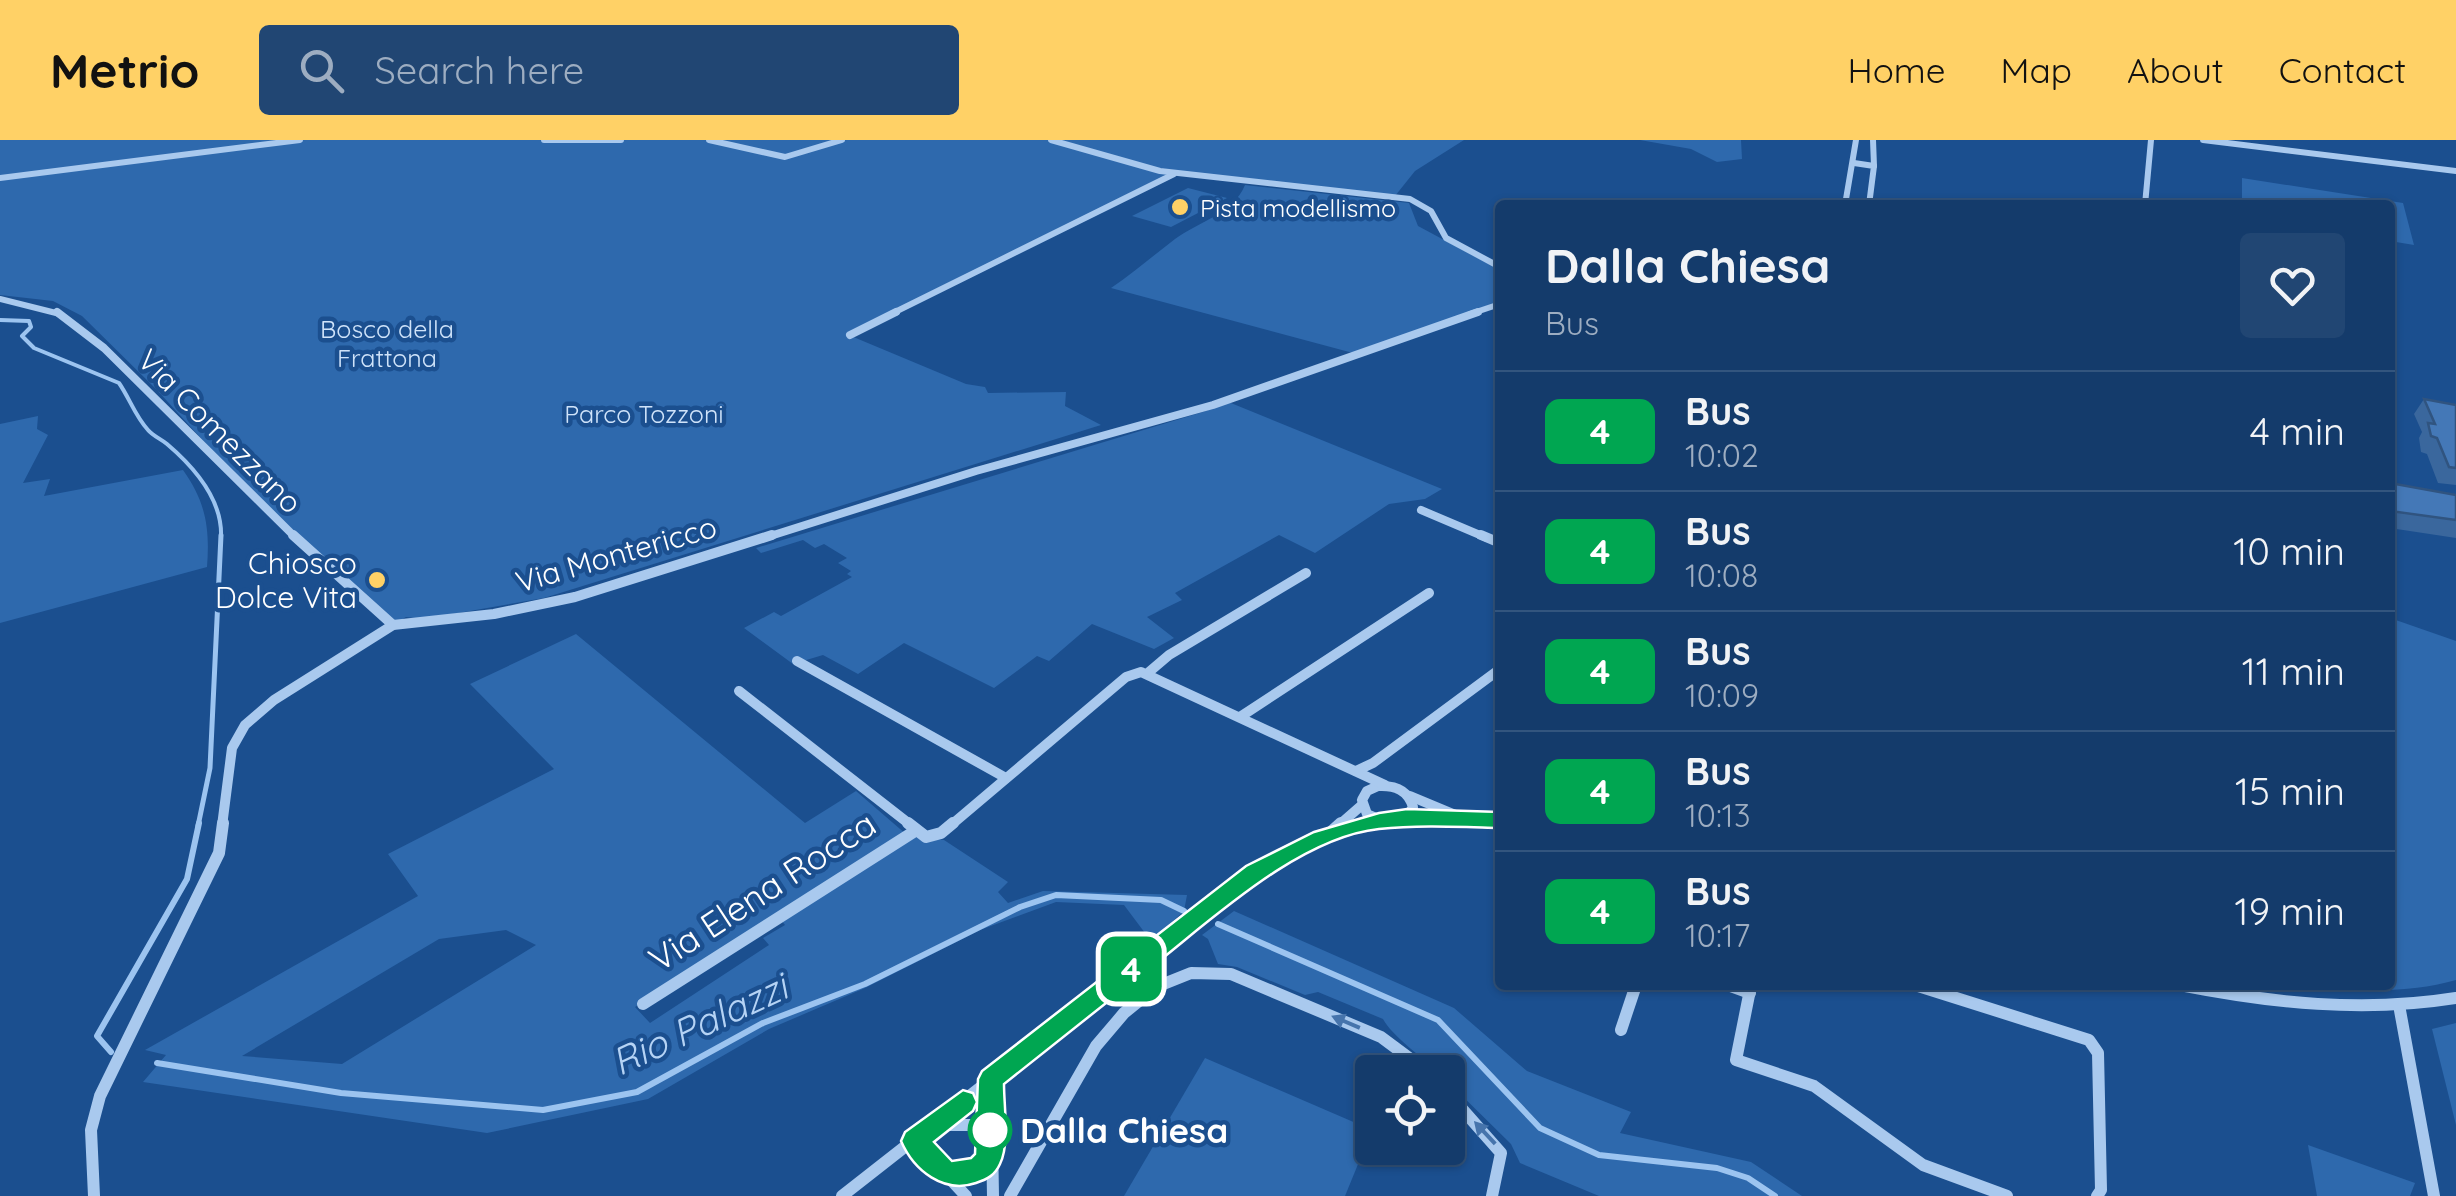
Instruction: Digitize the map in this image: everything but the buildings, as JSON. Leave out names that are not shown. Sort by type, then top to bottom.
[{"type":"street","points":[[0,178],[300,140]]},
{"type":"street","points":[[544,140],[621,140]]},
{"type":"street","points":[[709,140],[785,158],[842,140]]},
{"type":"street","points":[[1052,140],[1118,162],[1175,173],[1410,199],[1431,210],[1446,238],[1495,264]]},
{"type":"street","points":[[1845,200],[1856,140]]},
{"type":"street","points":[[1869,200],[1874,166],[1872,140]]},
{"type":"street","points":[[2145,200],[2151,140]]},
{"type":"street","points":[[2203,140],[2456,171]]},
{"type":"street","points":[[1854,164],[1874,166]]},
{"type":"street","points":[[850,335],[1175,173]]},
{"type":"street","name":"Via Comezzano","points":[[0,299],[56,311],[104,348],[320,561],[392,626]]},
{"type":"street","name":"Via Montericco","points":[[94,1196],[92,1130],[100,1096],[219,853],[232,748],[245,725],[274,700],[392,626],[494,614],[575,597],[976,471],[1213,405],[1495,306]]},
{"type":"street","points":[[1421,510],[1495,541]]},
{"type":"street","points":[[739,691],[915,831],[930,837],[941,833],[1126,677],[1149,672],[1169,655],[1306,572]]},
{"type":"street","points":[[1240,717],[1429,593]]},
{"type":"street","points":[[798,662],[1006,778]]},
{"type":"street","points":[[1149,672],[1463,818]]},
{"type":"street","points":[[1356,771],[1373,763],[1495,673]]},
{"type":"street","points":[[1373,763],[1388,786]]},
{"type":"street","points":[[1356,771],[1367,792]]},
{"type":"street","points":[[1367,792],[1388,786]]},
{"type":"street","points":[[1322,838],[1362,804],[1367,792]]},
{"type":"street","points":[[1407,817],[1413,807],[1410,796]]},
{"type":"street","points":[[1362,804],[1367,814],[1379,821]]},
{"type":"street","points":[[842,1196],[1254,872],[1322,838],[1379,821],[1394,822],[1407,817],[1495,820]]},
{"type":"street","name":"Via Elena Rocca","points":[[643,1004],[915,831]]},
{"type":"street","points":[[1010,1196],[1109,1025],[1140,996],[1180,976],[1211,969],[1231,974],[1382,1036],[1406,1055]]},
{"type":"street","points":[[1621,1030],[1634,990]]},
{"type":"street","points":[[1750,990],[1736,1060],[1814,1086],[1923,1166],[2007,1196]]},
{"type":"street","points":[[1931,990],[2089,1040],[2098,1053],[2101,1190],[2097,1196]]},
{"type":"street","points":[[2203,990],[2344,1006],[2456,998]]},
{"type":"street","points":[[2399,1005],[2434,1196]]},
{"type":"street","points":[[991,1079],[993,1196]]},
{"type":"street","points":[[1465,1111],[1496,1145],[1502,1162],[1495,1188]]},
{"type":"street","points":[[936,1125],[974,1124],[991,1143]]},
{"type":"street","points":[[914,1141],[966,1196]]},
{"type":"street","points":[[944,1172],[958,1176],[980,1169],[991,1143]]},
{"type":"green space","name":"Bosco della Frattona","points":[[0,140],[1464,140],[1415,171],[1395,196],[1172,173],[851,336],[966,384],[985,387],[988,393],[1066,392],[1065,406],[1101,425],[544,598],[424,619],[406,617],[395,623],[252,494],[156,389],[82,316],[53,301],[0,295]]},
{"type":"green space","points":[[1640,140],[1741,140],[1742,159],[1717,162],[1691,149]]},
{"type":"green space","points":[[2242,178],[2384,200],[2242,200]]},
{"type":"green space","points":[[1245,185],[1409,203],[1418,226],[1495,267],[1495,305],[1353,353],[1111,288],[1175,239],[1224,210]]},
{"type":"green space","name":"Pista modellismo","points":[[1188,188],[1227,198],[1171,227],[1132,216]]},
{"type":"green space","points":[[2395,202],[2403,203],[2414,245],[2395,242]]},
{"type":"green space","points":[[1226,401],[1442,489],[1425,499],[1389,504],[1315,553],[1279,535],[1175,593],[1182,600],[1147,617],[1174,638],[1154,649],[1092,624],[1049,661],[1037,656],[994,688],[904,643],[858,674],[823,655],[793,664],[744,628],[774,612],[781,616],[852,577],[847,574],[851,571],[838,563],[847,558],[824,544],[815,548],[803,540],[761,553],[756,548],[1206,411]]},
{"type":"green space","points":[[38,416],[37,429],[48,435],[23,483],[50,479],[44,496],[183,470],[205,516],[207,567],[0,623],[0,424]]},
{"type":"green space","points":[[2395,620],[2456,641],[2456,980],[2395,990]]},
{"type":"green space","points":[[576,634],[805,823],[856,791],[907,835],[944,840],[1008,882],[998,892],[1008,903],[1043,891],[1187,895],[1184,911],[1151,941],[1124,905],[1056,902],[980,930],[865,988],[769,1029],[648,1099],[487,1133],[143,1082],[166,1055],[145,1050],[418,896],[388,854],[554,769],[470,684]],"holes":[[[777,915],[785,925],[763,938],[769,945],[650,1023],[635,1007]],[[506,930],[536,945],[342,1064],[242,1056],[439,939]]]},
{"type":"green space","points":[[1234,911],[1454,1008],[1527,1071],[1631,1112],[1620,1133],[1751,1162],[1802,1196],[1599,1196],[1520,1163],[1511,1144],[1465,1099],[1465,1055],[1418,1055],[1383,1019],[1318,992],[1305,995],[1237,967],[1218,964],[1208,939],[1202,935]]},
{"type":"green space","points":[[2456,1023],[2456,1125],[2432,1029]]},
{"type":"green space","points":[[1205,1058],[1355,1123],[1358,1165],[1345,1196],[1124,1196]]},
{"type":"green space","points":[[2308,1145],[2415,1183],[2410,1196],[2317,1196]]},
{"type":"waterway","name":"Rio Palazzi","points":[[0,320],[29,321],[31,327],[22,336],[34,348],[119,383],[143,425],[177,453],[205,485],[217,511],[221,537]]},
{"type":"waterway","name":"Rio Palazzi","points":[[198,826],[210,768],[221,537]]},
{"type":"waterway","name":"Rio Palazzi","points":[[111,1052],[97,1036],[187,879],[199,823]]},
{"type":"waterway","name":"Rio Palazzi","points":[[157,1063],[341,1093],[543,1110],[637,1092],[763,1023],[865,984],[1020,907],[1056,895],[1161,900],[1184,911]]},
{"type":"waterway","name":"Rio Palazzi","points":[[1218,924],[1438,1020],[1540,1128],[1599,1155],[1717,1168],[1748,1178],[1775,1196]]},
{"type":"bus line","name":"4","points":[[963,1102],[914,1141],[944,1172],[958,1176],[980,1169],[989,1159],[991,1079],[1254,872],[1322,838],[1379,821],[1394,822],[1407,817],[1495,820]]},
{"type":"place","name":"Pista modellismo","points":[[1180,207]]},
{"type":"place","name":"Chiosco Dolce Vita","points":[[377,580]]},
{"type":"place","name":"Dalla Chiesa","points":[[990,1130]]},
{"type":"park label","name":"Parco Tozzoni","points":[[644,413]]}]
